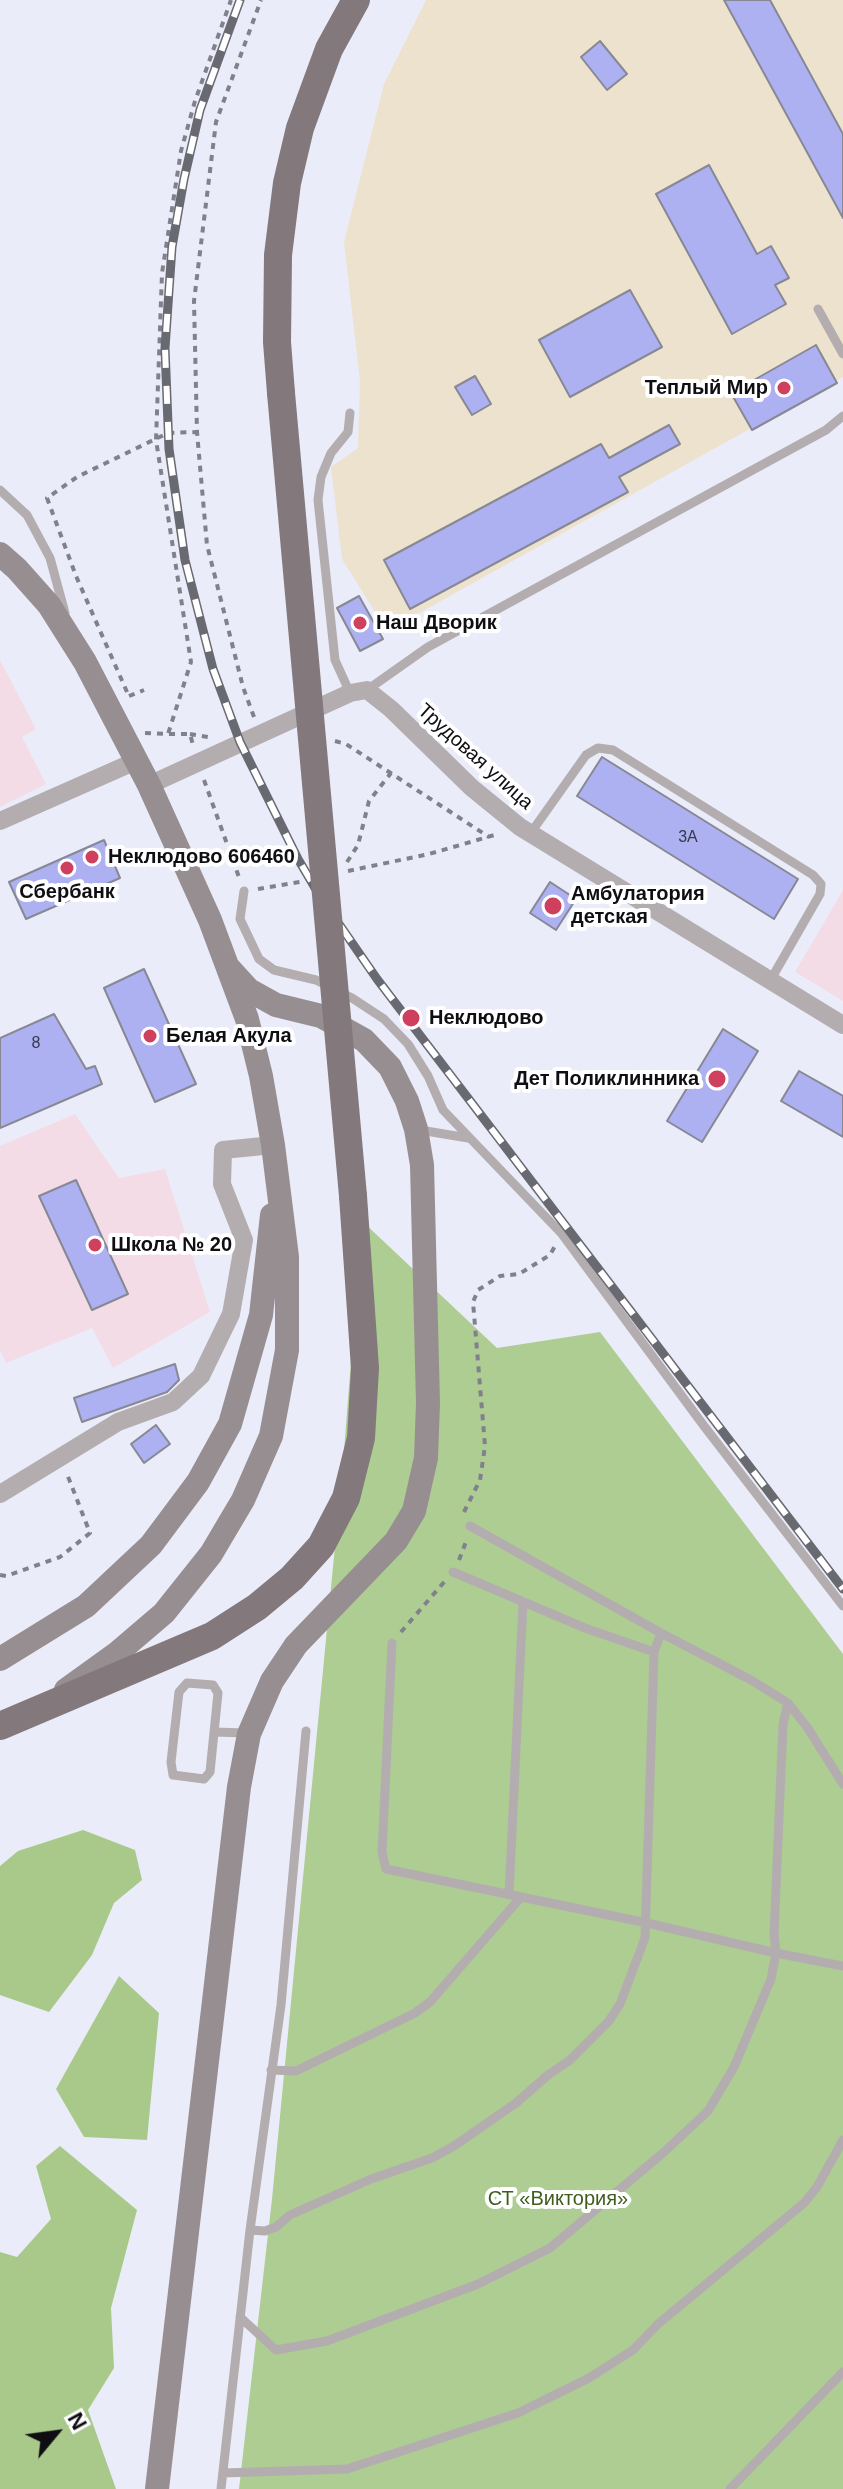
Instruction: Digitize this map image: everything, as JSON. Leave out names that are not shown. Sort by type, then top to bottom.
[{"type":"main road","points":[[0,1726],[212,1636],[257,1607],[292,1578],[321,1546],[346,1498],[361,1438],[365,1368],[353,1196],[277,342],[278,255],[287,183],[300,128],[329,49],[356,0]]},
{"type":"street","points":[[0,554],[49,605],[72,640],[149,785],[210,920],[247,1019],[261,1076],[287,1257],[287,1350],[271,1436],[243,1500],[211,1554],[164,1613],[88,1675],[27,1714]]},
{"type":"street","points":[[149,785],[358,692]]},
{"type":"street","name":"Трудовая улица","points":[[358,692],[391,709],[472,788],[525,831],[843,1025]]},
{"type":"street","points":[[0,821],[136,761]]},
{"type":"street","points":[[157,2489],[239,1787],[249,1734],[272,1681],[296,1645],[396,1541],[414,1511],[426,1458],[428,1403],[422,1165],[407,1101],[390,1067],[364,1040],[321,1016],[276,1005],[249,990],[228,967]]},
{"type":"street","points":[[0,1494],[118,1422],[173,1402],[201,1376],[231,1314],[244,1240],[222,1184],[223,1150],[273,1145]]},
{"type":"street","points":[[0,1659],[86,1606],[151,1545],[198,1482],[230,1424],[261,1315],[276,1172]]},
{"type":"lane","points":[[818,309],[843,354]]},
{"type":"lane","points":[[350,413],[348,432],[331,453],[321,477],[318,500],[335,660],[358,692],[428,647],[826,430],[843,416]]},
{"type":"lane","points":[[0,490],[27,515],[50,558],[72,640]]},
{"type":"lane","points":[[525,831],[586,755],[598,748],[613,750],[813,875],[821,884],[820,894],[770,981]]},
{"type":"lane","points":[[244,891],[240,919],[259,959],[274,970],[316,980],[352,998],[384,1019],[408,1044],[428,1076],[443,1110],[562,1234],[675,1388],[843,1606]]},
{"type":"lane","points":[[210,920],[240,919]]},
{"type":"lane","points":[[416,1129],[469,1138]]},
{"type":"lane","points":[[470,1526],[788,1703],[843,1784]]},
{"type":"lane","points":[[453,1572],[654,1652]]},
{"type":"lane","points":[[509,1895],[523,1602]]},
{"type":"lane","points":[[250,2230],[265,2231],[276,2227],[290,2215],[358,2185],[432,2158],[516,2103],[570,2060],[609,2021],[620,2004],[645,1938],[654,1652],[661,1633]]},
{"type":"lane","points":[[392,1643],[382,1852],[386,1869],[843,1966]]},
{"type":"lane","points":[[187,1683],[213,1685],[218,1693],[215,1732],[210,1772],[204,1779],[173,1775],[171,1762],[179,1692],[187,1683]]},
{"type":"lane","points":[[240,2317],[276,2350],[327,2341],[478,2284],[550,2248],[708,2111],[734,2067],[771,1979],[776,1953],[774,1934],[783,1724],[788,1703]]},
{"type":"lane","points":[[221,2489],[250,2230],[281,2005],[306,1731]]},
{"type":"lane","points":[[215,1732],[249,1734]]},
{"type":"lane","points":[[271,2070],[296,2071],[415,2013],[430,2002],[521,1897]]},
{"type":"lane","points":[[223,2473],[347,2469],[504,2419],[589,2378],[633,2350],[658,2324],[794,2212],[817,2187],[843,2140]]},
{"type":"lane","points":[[730,2489],[843,2372]]},
{"type":"path","points":[[168,734],[191,662],[156,440],[162,273],[181,151],[195,101],[231,0]]},
{"type":"path","points":[[261,0],[216,122],[194,301],[197,432],[207,545],[243,687],[261,734]]},
{"type":"path","points":[[134,708],[76,576],[47,498],[77,477],[168,433],[197,432]]},
{"type":"path","points":[[129,696],[144,690]]},
{"type":"path","points":[[139,721],[144,733],[190,734],[240,742]]},
{"type":"path","points":[[190,734],[244,891],[311,880]]},
{"type":"path","points":[[334,740],[346,744],[489,837]]},
{"type":"path","points":[[391,773],[369,801],[358,845],[339,873],[525,831]]},
{"type":"path","points":[[392,1643],[453,1572],[466,1546],[470,1526],[464,1512],[480,1480],[485,1446],[473,1302],[478,1290],[500,1276],[519,1274],[550,1255],[562,1234]]},
{"type":"path","points":[[0,1575],[6,1576],[60,1557],[90,1533],[59,1458]]},
{"type":"shaded area","points":[[426,0],[843,0],[843,377],[387,631],[342,559],[331,467],[358,448],[360,381],[344,242],[384,84]]},
{"type":"shaded area","points":[[0,660],[36,729],[22,737],[46,784],[0,807]]},
{"type":"shaded area","points":[[843,890],[843,1001],[795,972]]},
{"type":"shaded area","name":"Школа № 20","points":[[75,1114],[119,1178],[165,1169],[210,1312],[113,1368],[92,1328],[6,1363],[0,1350],[0,1146]]},
{"type":"green space","name":"СТ «Виктория»","points":[[362,1221],[497,1348],[600,1332],[843,1654],[843,2489],[239,2489],[272,2199],[343,1463]]},
{"type":"green space","points":[[83,1830],[135,1850],[142,1880],[114,1903],[92,1955],[49,2012],[0,1995],[0,1866],[18,1851]]},
{"type":"green space","points":[[119,1976],[159,2013],[147,2140],[84,2137],[56,2089]]},
{"type":"green space","points":[[60,2146],[137,2210],[111,2308],[114,2368],[88,2410],[116,2489],[0,2489],[0,2252],[17,2257],[51,2219],[36,2166]]},
{"type":"building","points":[[724,0],[770,0],[843,134],[843,218]]},
{"type":"building","points":[[600,41],[627,74],[607,90],[581,57]]},
{"type":"building","points":[[709,165],[757,254],[771,246],[789,278],[775,285],[786,304],[732,334],[656,194]]},
{"type":"building","points":[[630,290],[662,347],[570,397],[539,340]]},
{"type":"building","name":"Теплый Мир","points":[[816,345],[837,383],[752,430],[731,393]]},
{"type":"building","points":[[475,376],[491,404],[472,415],[455,387]]},
{"type":"building","points":[[669,425],[680,444],[619,477],[628,492],[410,609],[384,560],[601,444],[609,458]]},
{"type":"building","name":"Наш Дворик","points":[[359,596],[383,639],[360,651],[337,608]]},
{"type":"building","points":[[602,757],[798,879],[774,919],[577,796]]},
{"type":"building","points":[[104,840],[120,878],[26,919],[9,882]]},
{"type":"building","name":"Амбулатория детская","points":[[550,882],[576,899],[556,930],[530,913]]},
{"type":"building","name":"Белая Акула","points":[[144,969],[196,1084],[155,1102],[104,988]]},
{"type":"building","points":[[54,1014],[86,1069],[95,1066],[102,1084],[0,1128],[0,1038]]},
{"type":"building","name":"Дет Поликлинника","points":[[723,1029],[758,1051],[702,1142],[667,1121]]},
{"type":"building","points":[[799,1071],[843,1096],[843,1137],[781,1101]]},
{"type":"building","points":[[76,1180],[128,1294],[92,1310],[39,1196]]},
{"type":"building","points":[[175,1364],[179,1380],[167,1392],[82,1422],[74,1398]]},
{"type":"building","points":[[156,1425],[170,1444],[144,1463],[131,1444]]},
{"type":"railway","points":[[240,0],[200,110],[184,179],[172,247],[165,348],[169,449],[185,560],[213,669],[240,742],[298,859],[377,979],[843,1589]]},
{"type":"place","name":"Теплый Мир","points":[[784,388]]},
{"type":"place","name":"Наш Дворик","points":[[360,623]]},
{"type":"place","name":"Неклюдово 606460","points":[[92,857]]},
{"type":"place","name":"Сбербанк","points":[[67,868]]},
{"type":"place","name":"Амбулатория детская","points":[[553,906]]},
{"type":"place","name":"Неклюдово","points":[[411,1018]]},
{"type":"place","name":"Белая Акула","points":[[150,1036]]},
{"type":"place","name":"Дет Поликлинника","points":[[717,1079]]},
{"type":"place","name":"Школа № 20","points":[[95,1245]]}]
